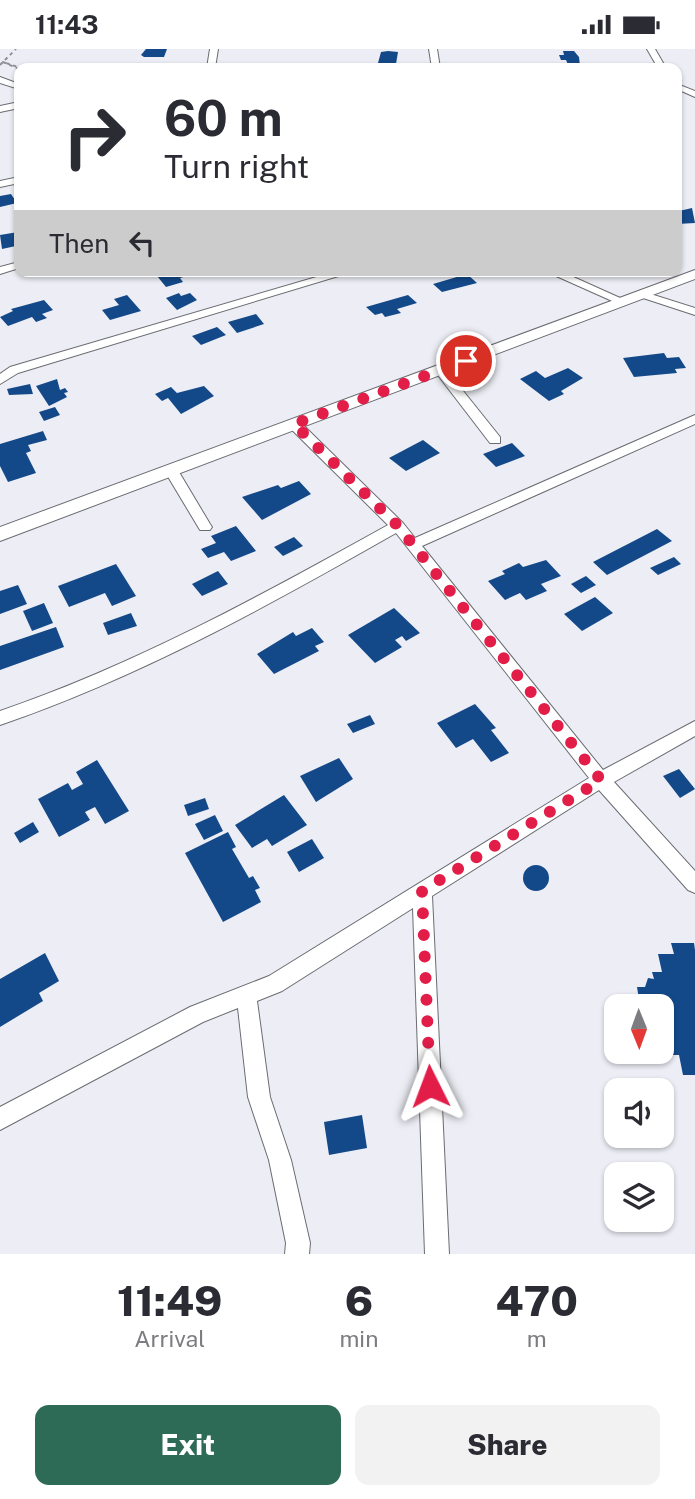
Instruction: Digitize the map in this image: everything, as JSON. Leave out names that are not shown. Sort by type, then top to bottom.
[{"type":"street","points":[[0,534],[695,274]]},
{"type":"street","points":[[0,380],[14,370],[330,277]]},
{"type":"street","points":[[565,277],[623,302]]},
{"type":"street","points":[[641,294],[695,312]]},
{"type":"street","points":[[440,370],[495,440]]},
{"type":"street","points":[[412,545],[695,419]]},
{"type":"street","points":[[294,424],[398,526],[601,780],[695,884]]},
{"type":"street","points":[[171,470],[205,527]]},
{"type":"street","points":[[0,718],[74,692],[192,639],[398,526]]},
{"type":"street","points":[[0,1119],[197,1014],[275,984],[601,780],[695,728]]},
{"type":"street","points":[[422,891],[437,1254]]},
{"type":"street","points":[[246,995],[260,1097],[280,1160],[298,1254]]},
{"type":"path","points":[[0,65],[16,49]]},
{"type":"path","points":[[4,62],[14,66]]},
{"type":"building","points":[[146,49],[167,49],[164,57],[144,57],[141,55]]},
{"type":"building","points":[[563,51],[574,51],[580,63],[561,60],[559,55],[564,55]]},
{"type":"building","points":[[381,52],[398,52],[396,63],[378,63]]},
{"type":"building","points":[[11,194],[14,204],[0,207],[0,196]]},
{"type":"building","points":[[692,208],[695,223],[682,224],[682,210]]},
{"type":"building","points":[[14,233],[14,246],[2,249],[0,235]]},
{"type":"building","points":[[158,277],[184,277],[180,278],[183,282],[166,287]]},
{"type":"building","points":[[457,277],[470,277],[477,283],[442,292],[433,284]]},
{"type":"building","points":[[179,293],[181,296],[190,293],[197,300],[177,310],[166,298]]},
{"type":"building","points":[[127,295],[141,311],[110,320],[102,310],[119,305],[114,299]]},
{"type":"building","points":[[408,295],[417,303],[397,309],[401,313],[385,317],[382,313],[375,315],[366,307]]},
{"type":"building","points":[[44,300],[53,310],[42,314],[47,318],[36,322],[32,317],[8,326],[0,317],[13,311],[11,309]]},
{"type":"building","points":[[256,314],[264,324],[237,333],[228,322]]},
{"type":"building","points":[[217,327],[226,335],[201,345],[192,336]]},
{"type":"building","points":[[664,353],[667,358],[679,357],[686,368],[675,369],[677,373],[634,377],[623,358]]},
{"type":"building","points":[[568,368],[583,378],[561,391],[564,394],[549,401],[520,379],[536,371],[545,378]]},
{"type":"building","points":[[57,379],[60,390],[65,388],[68,392],[64,393],[67,397],[49,406],[36,386]]},
{"type":"building","points":[[30,384],[33,394],[9,395],[7,389]]},
{"type":"building","points":[[204,386],[214,396],[181,414],[168,398],[162,401],[155,394],[171,387],[177,393]]},
{"type":"building","points":[[55,407],[60,415],[44,421],[39,412]]},
{"type":"building","points":[[43,431],[47,440],[28,445],[31,451],[26,453],[36,473],[8,482],[0,466],[0,444]]},
{"type":"building","points":[[423,440],[440,453],[406,471],[389,458]]},
{"type":"building","points":[[512,443],[525,456],[496,467],[483,454]]},
{"type":"building","points":[[299,481],[311,494],[262,520],[242,497],[278,485],[281,488]]},
{"type":"building","points":[[236,526],[256,551],[231,561],[224,552],[208,558],[201,549],[216,543],[211,536]]},
{"type":"building","points":[[657,529],[672,541],[607,575],[593,562]]},
{"type":"building","points":[[294,537],[303,546],[283,556],[274,547]]},
{"type":"building","points":[[674,557],[681,564],[658,575],[650,568]]},
{"type":"building","points":[[546,560],[561,576],[541,584],[547,591],[526,600],[520,593],[505,600],[488,581],[505,574],[502,571],[519,563],[523,567]]},
{"type":"building","points":[[116,564],[136,596],[112,606],[105,593],[69,607],[58,586]]},
{"type":"building","points":[[218,571],[228,584],[202,596],[192,584]]},
{"type":"building","points":[[586,576],[596,585],[581,593],[571,584]]},
{"type":"building","points":[[18,585],[27,604],[0,614],[0,591]]},
{"type":"building","points":[[595,597],[613,613],[582,631],[564,614]]},
{"type":"building","points":[[44,603],[53,623],[32,631],[23,611]]},
{"type":"building","points":[[394,608],[420,633],[406,641],[402,636],[395,640],[402,647],[375,663],[348,635]]},
{"type":"building","points":[[131,613],[137,626],[108,635],[103,623]]},
{"type":"building","points":[[56,627],[64,647],[0,670],[0,646]]},
{"type":"building","points":[[312,628],[324,642],[315,646],[319,651],[274,674],[257,654],[293,632],[296,636]]},
{"type":"building","points":[[475,704],[496,728],[491,730],[509,753],[491,762],[473,739],[456,748],[437,723]]},
{"type":"building","points":[[370,715],[375,724],[353,733],[347,724]]},
{"type":"building","points":[[339,758],[353,779],[316,802],[300,776]]},
{"type":"building","points":[[97,760],[129,811],[105,824],[95,807],[85,812],[90,820],[59,837],[38,799],[68,783],[72,790],[83,784],[76,772]]},
{"type":"building","points":[[679,769],[695,789],[680,798],[663,776]]},
{"type":"building","points":[[284,795],[307,825],[272,846],[267,839],[252,848],[235,825]]},
{"type":"building","points":[[205,798],[209,809],[188,816],[184,805]]},
{"type":"building","points":[[215,815],[223,831],[204,840],[195,824]]},
{"type":"building","points":[[33,822],[39,832],[20,843],[14,833]]},
{"type":"building","points":[[228,832],[236,847],[232,849],[249,878],[253,876],[260,888],[255,890],[261,902],[223,922],[185,853]]},
{"type":"building","points":[[312,839],[324,858],[299,872],[287,852]]},
{"type":"building","points":[[536,865],[545,869],[549,878],[545,887],[536,891],[527,887],[523,878],[527,869]]},
{"type":"building","points":[[671,943],[694,943],[695,1075],[683,1075],[679,1055],[674,1055],[674,994],[638,994],[637,987],[645,987],[648,978],[654,979],[652,972],[662,972],[658,954],[674,954]]},
{"type":"building","points":[[45,953],[59,981],[39,993],[43,1001],[0,1027],[0,979]]},
{"type":"building","points":[[362,1115],[367,1148],[329,1155],[324,1122]]},
{"type":"route","points":[[430,1086],[422,891],[601,780],[398,526],[294,424],[466,361]]}]
